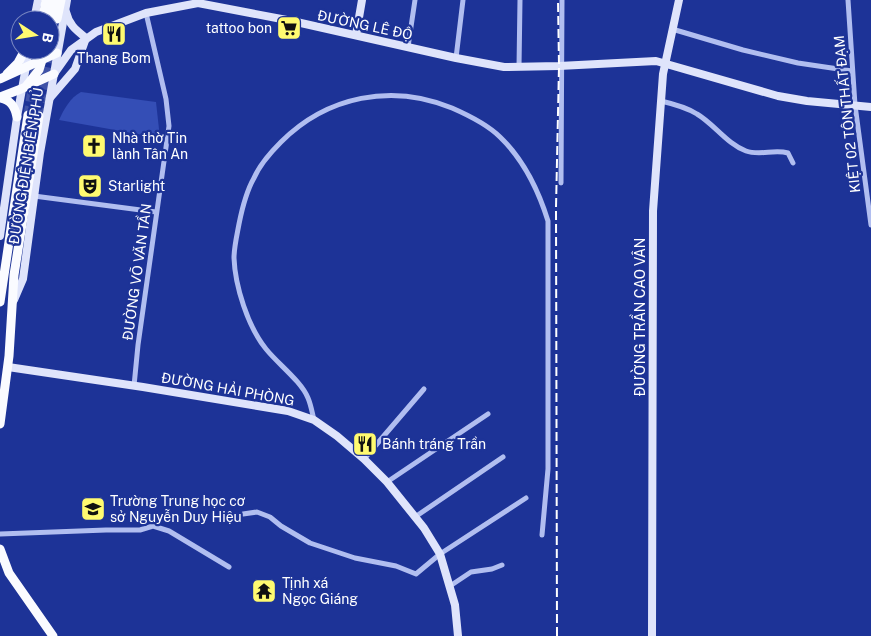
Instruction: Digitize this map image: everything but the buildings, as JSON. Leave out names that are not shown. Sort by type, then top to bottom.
[{"type":"main road","points":[[55,10],[64,1]]},
{"type":"main road","points":[[0,79],[20,60]]},
{"type":"main road","points":[[21,89],[37,74],[43,60]]},
{"type":"main road","points":[[0,79],[43,60]]},
{"type":"main road","points":[[0,97],[54,74]]},
{"type":"main road","points":[[0,97],[9,101],[17,117]]},
{"type":"main road","points":[[0,302],[28,115]]},
{"type":"main road","points":[[13,302],[14,275],[39,116]]},
{"type":"main road","name":"ĐƯỜNG ĐIỆN BIÊN PHỦ","points":[[0,424],[8,367],[13,302]]},
{"type":"main road","points":[[0,550],[9,573],[54,636]]},
{"type":"main road","points":[[0,566],[9,573]]},
{"type":"street","points":[[356,35],[362,0]]},
{"type":"street","points":[[408,47],[415,0]]},
{"type":"street","points":[[456,58],[463,0]]},
{"type":"street","points":[[518,67],[520,0]]},
{"type":"street","points":[[561,183],[562,0]]},
{"type":"street","name":"ĐƯỜNG TRẦN CAO VÂN","points":[[652,636],[653,211],[665,63],[679,0]]},
{"type":"street","name":"KIỆT 02 TÔN THẤT ĐẠM","points":[[848,0],[855,105],[871,225]]},
{"type":"street","points":[[50,98],[76,69],[86,38],[68,20],[64,1]]},
{"type":"street","name":"ĐƯỜNG ĐIỆN BIÊN PHỦ","points":[[60,36],[64,1]]},
{"type":"street","name":"ĐƯỜNG LÊ ĐỘ","points":[[54,74],[71,50],[106,26],[146,13],[198,3],[504,67],[562,66],[656,60],[778,96],[807,101],[871,106]]},
{"type":"street","name":"ĐƯỜNG VÕ VĂN TẦN","points":[[134,386],[169,126],[166,99],[146,13]]},
{"type":"street","points":[[672,29],[743,50],[798,63],[852,70]]},
{"type":"street","name":"ĐƯỜNG LÊ ĐỘ","points":[[60,53],[71,50]]},
{"type":"street","name":"ĐƯỜNG ĐIỆN BIÊN PHỦ","points":[[0,236],[27,60]]},
{"type":"street","name":"ĐƯỜNG ĐIỆN BIÊN PHỦ","points":[[13,302],[22,279],[57,60]]},
{"type":"street","points":[[314,420],[305,392],[259,340],[240,295],[234,256],[239,220],[254,177],[274,150],[301,125],[319,113],[351,101],[384,95],[411,96],[440,103],[468,115],[499,136],[519,159],[530,174],[548,221],[548,469],[542,535]]},
{"type":"street","points":[[661,102],[685,108],[698,114],[726,138],[745,151],[755,153],[781,151],[788,153],[793,163]]},
{"type":"street","points":[[865,184],[871,183]]},
{"type":"street","points":[[34,196],[156,212]]},
{"type":"street","name":"ĐƯỜNG HẢI PHÒNG","points":[[8,367],[288,412],[314,420],[337,436],[364,459],[387,482],[424,528],[440,554],[455,606],[458,636]]},
{"type":"street","points":[[364,459],[424,389]]},
{"type":"street","points":[[387,482],[488,414]]},
{"type":"street","points":[[414,517],[503,457]]},
{"type":"street","points":[[243,514],[257,512],[270,517],[281,526],[310,543],[355,558],[396,566],[416,574],[440,554],[526,498]]},
{"type":"street","points":[[0,534],[140,530],[153,526],[169,531],[229,567]]},
{"type":"street","points":[[450,586],[471,572],[492,569],[502,565]]},
{"type":"shaded area","points":[[81,92],[156,102],[160,138],[59,120],[68,104]]},
{"type":"tunnel","points":[[28,115],[36,60]]},
{"type":"tunnel","points":[[39,116],[49,60]]},
{"type":"railway","points":[[557,636],[556,208],[559,66],[558,0]]},
{"type":"place","name":"tattoo bon","points":[[289,28]]},
{"type":"place","name":"Thang Bom","points":[[114,34]]},
{"type":"place","name":"Nhà thờ Tin lành Tân An","points":[[94,146]]},
{"type":"place","name":"Starlight","points":[[90,186]]},
{"type":"place","name":"Bánh tráng Trần","points":[[365,444]]},
{"type":"place","name":"Trường Trung học cơ sở Nguyễn Duy Hiệu","points":[[93,509]]},
{"type":"place","name":"Tịnh xá Ngọc Giáng","points":[[264,591]]}]
